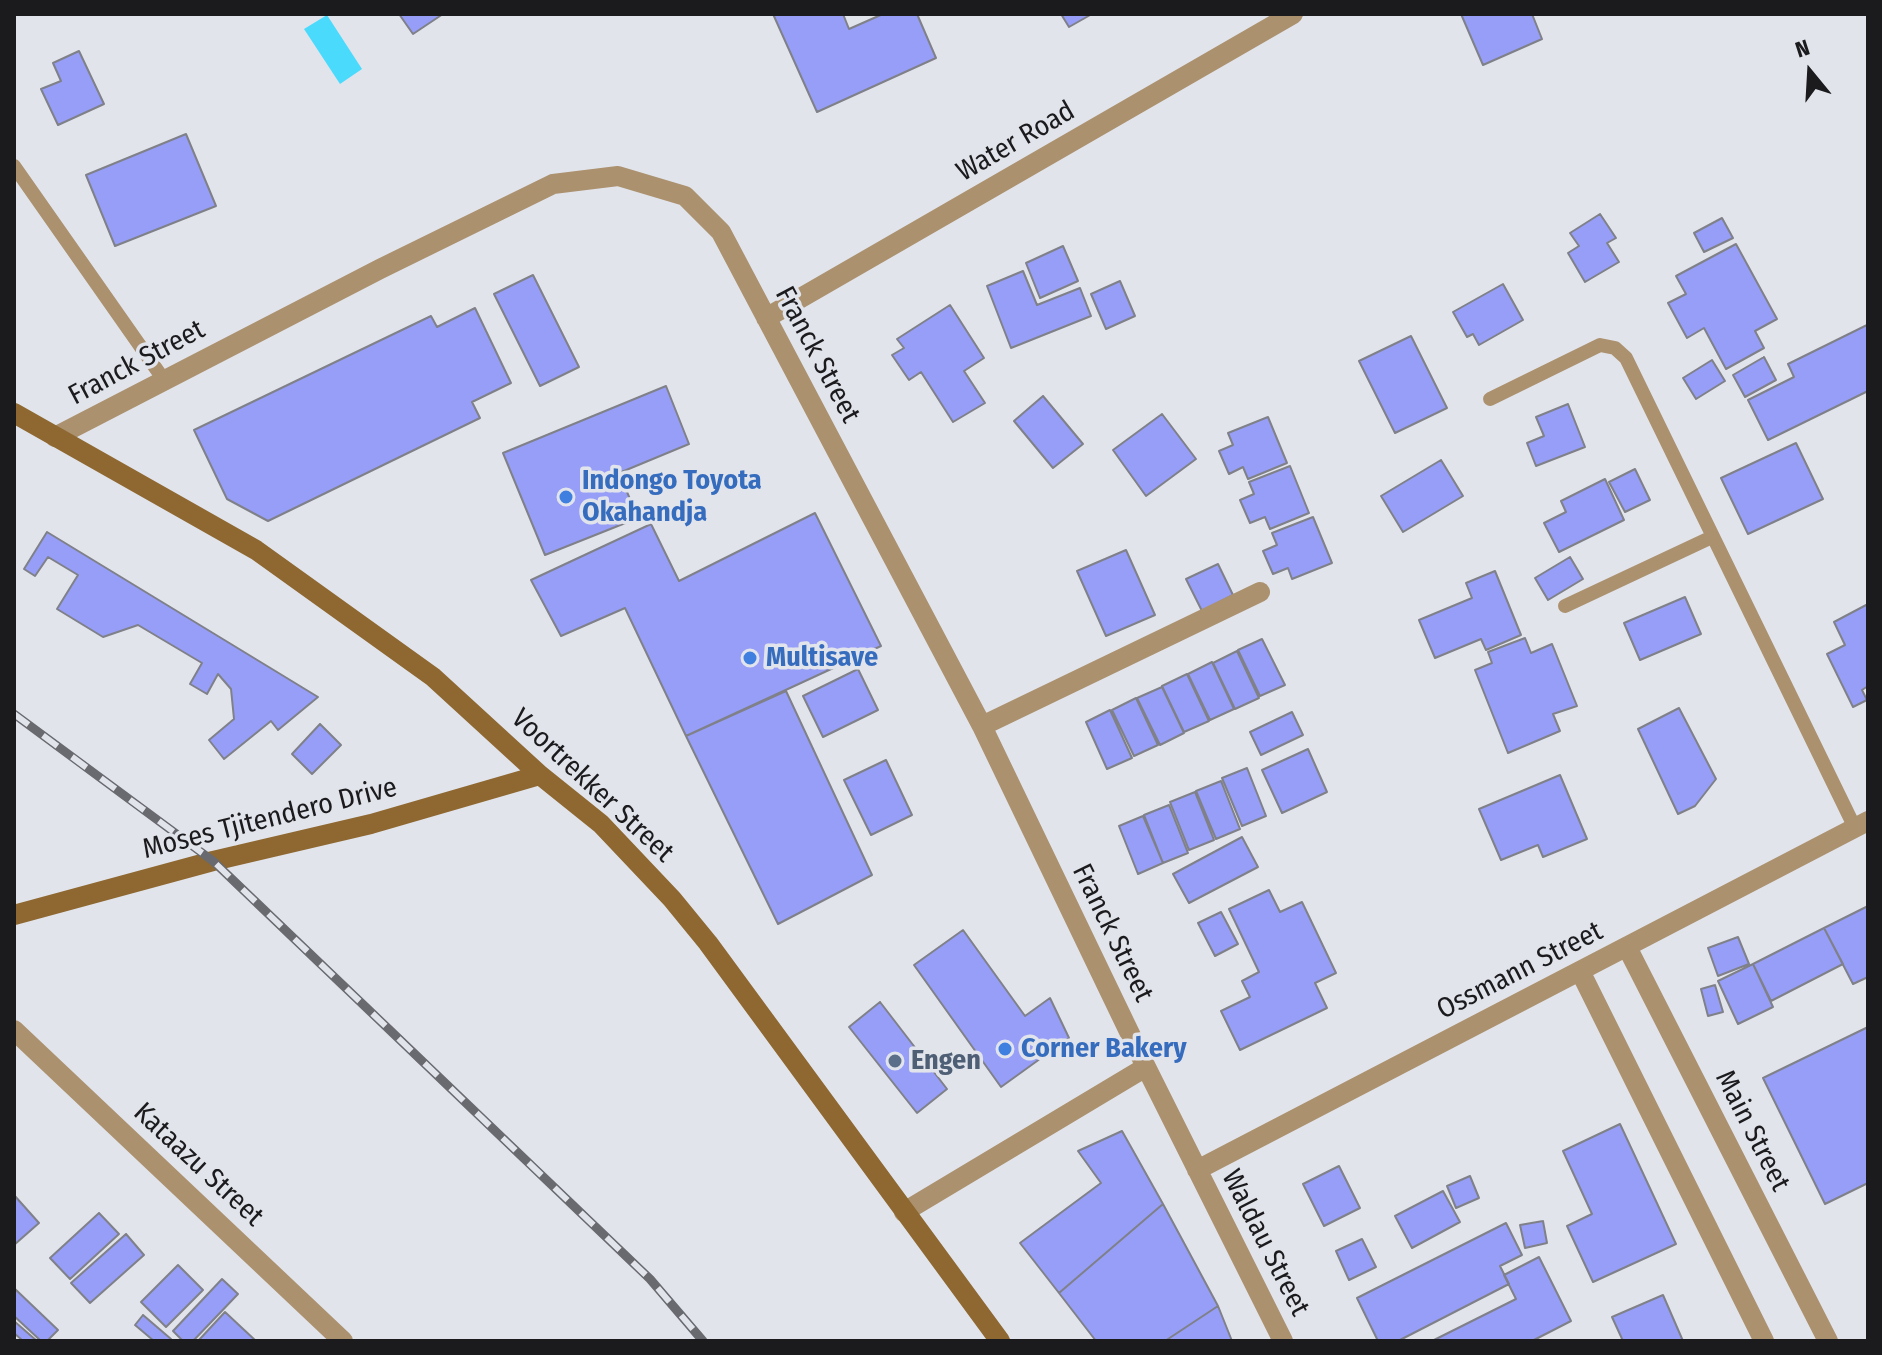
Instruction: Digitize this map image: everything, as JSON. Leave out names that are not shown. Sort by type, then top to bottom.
[{"type":"main road","name":"Voortrekker Street","points":[[14,413],[256,550],[433,677],[540,775],[601,824],[672,899],[708,943],[1000,1341]]},
{"type":"main road","name":"Moses Tjitendero Drive","points":[[14,915],[213,861],[371,824],[540,775]]},
{"type":"street","name":"Water Road","points":[[766,318],[1293,14]]},
{"type":"street","name":"Franck Street","points":[[55,437],[553,184],[618,176],[685,196],[721,232],[982,726],[1197,1170]]},
{"type":"street","points":[[982,726],[1260,592]]},
{"type":"street","name":"Ossmann Street","points":[[1197,1170],[1861,825]]},
{"type":"street","name":"Main Street","points":[[1627,947],[1828,1341]]},
{"type":"street","points":[[1580,971],[1764,1341]]},
{"type":"street","name":"Kataazu Street","points":[[14,1030],[343,1341]]},
{"type":"street","points":[[904,1212],[1146,1067]]},
{"type":"street","name":"Waldau Street","points":[[1197,1170],[1283,1341]]},
{"type":"lane","points":[[14,166],[164,380]]},
{"type":"lane","points":[[1490,399],[1600,345],[1615,348],[1626,358],[1712,537],[1861,825]]},
{"type":"lane","points":[[1565,606],[1712,537]]},
{"type":"water","points":[[327,15],[362,69],[340,84],[304,29]]},
{"type":"building","points":[[399,14],[443,14],[413,34]]},
{"type":"building","points":[[773,14],[843,14],[849,29],[883,14],[917,14],[936,58],[817,112]]},
{"type":"building","points":[[1061,14],[1092,14],[1069,27]]},
{"type":"building","points":[[1461,14],[1532,14],[1542,39],[1483,65]]},
{"type":"building","points":[[79,51],[104,104],[58,125],[41,89],[61,81],[53,63]]},
{"type":"building","points":[[186,134],[216,206],[115,246],[86,175]]},
{"type":"building","points":[[1600,214],[1616,238],[1607,243],[1619,262],[1585,282],[1568,253],[1579,246],[1570,233]]},
{"type":"building","points":[[1722,218],[1733,238],[1704,252],[1694,233]]},
{"type":"building","points":[[1736,244],[1777,319],[1755,331],[1764,348],[1726,369],[1704,328],[1687,338],[1668,303],[1686,294],[1676,276]]},
{"type":"building","points":[[1063,246],[1078,281],[1040,298],[1026,263]]},
{"type":"building","points":[[1023,271],[1037,305],[1080,288],[1091,316],[1011,348],[987,286]]},
{"type":"building","points":[[533,275],[579,367],[540,386],[494,294]]},
{"type":"building","points":[[1120,281],[1135,316],[1106,329],[1091,294]]},
{"type":"building","points":[[1503,284],[1523,320],[1479,345],[1473,334],[1467,337],[1453,312]]},
{"type":"building","points":[[950,305],[984,358],[964,371],[985,403],[953,422],[921,372],[909,380],[892,355],[904,348],[897,339]]},
{"type":"building","points":[[475,308],[511,383],[472,402],[480,418],[268,521],[227,499],[194,430],[431,316],[437,327]]},
{"type":"building","points":[[1867,325],[1868,391],[1768,440],[1748,400],[1794,377],[1788,364]]},
{"type":"building","points":[[1411,336],[1447,408],[1395,433],[1359,361]]},
{"type":"building","points":[[1764,357],[1776,380],[1745,397],[1733,375]]},
{"type":"building","points":[[1712,360],[1725,381],[1696,399],[1683,378]]},
{"type":"building","points":[[666,386],[689,444],[619,473],[638,518],[545,555],[503,453]]},
{"type":"building","points":[[1043,396],[1083,444],[1053,468],[1014,421]]},
{"type":"building","points":[[1568,404],[1585,447],[1536,466],[1527,443],[1544,436],[1536,417]]},
{"type":"building","points":[[1162,414],[1196,459],[1146,496],[1113,450]]},
{"type":"building","points":[[1268,417],[1287,463],[1248,479],[1243,467],[1229,474],[1219,451],[1233,445],[1228,433]]},
{"type":"building","points":[[1796,443],[1823,499],[1748,534],[1721,478]]},
{"type":"building","points":[[1441,460],[1463,496],[1403,532],[1381,496]]},
{"type":"building","points":[[1290,466],[1309,513],[1270,529],[1265,517],[1250,523],[1240,500],[1254,494],[1249,482]]},
{"type":"building","points":[[1635,469],[1650,500],[1625,512],[1609,482]]},
{"type":"building","points":[[1605,479],[1624,520],[1559,552],[1544,523],[1566,512],[1561,501]]},
{"type":"building","points":[[815,513],[881,646],[686,736],[625,608],[561,636],[531,580],[651,524],[679,581]]},
{"type":"building","points":[[1313,517],[1332,563],[1292,579],[1288,568],[1273,574],[1263,551],[1277,545],[1272,533]]},
{"type":"building","points":[[47,532],[318,697],[278,730],[271,721],[224,759],[209,740],[234,719],[231,689],[218,674],[207,694],[190,684],[202,663],[138,625],[103,637],[57,609],[78,575],[48,557],[35,576],[24,569]]},
{"type":"building","points":[[1126,550],[1155,615],[1106,636],[1077,571]]},
{"type":"building","points":[[1570,557],[1583,579],[1548,600],[1535,578]]},
{"type":"building","points":[[1218,564],[1233,595],[1202,611],[1186,579]]},
{"type":"building","points":[[1495,571],[1521,635],[1486,650],[1481,639],[1435,658],[1419,620],[1472,598],[1466,583]]},
{"type":"building","points":[[1685,597],[1701,634],[1640,660],[1624,623]]},
{"type":"building","points":[[1868,604],[1868,686],[1862,690],[1867,700],[1853,707],[1827,654],[1845,645],[1834,622]]},
{"type":"building","points":[[1525,638],[1531,653],[1552,644],[1577,706],[1553,714],[1560,731],[1508,753],[1475,670],[1492,663],[1488,652]]},
{"type":"building","points":[[1262,639],[1285,685],[1260,696],[1238,650]]},
{"type":"building","points":[[1237,651],[1259,698],[1235,709],[1213,663]]},
{"type":"building","points":[[1212,662],[1234,709],[1210,720],[1188,674]]},
{"type":"building","points":[[858,669],[878,710],[823,737],[803,696]]},
{"type":"building","points":[[1187,674],[1209,721],[1184,732],[1162,686]]},
{"type":"building","points":[[1162,687],[1184,733],[1160,745],[1137,698]]},
{"type":"building","points":[[786,691],[872,875],[778,924],[686,736]]},
{"type":"building","points":[[1136,698],[1158,745],[1134,756],[1112,710]]},
{"type":"building","points":[[1679,708],[1716,779],[1695,806],[1678,814],[1638,729]]},
{"type":"building","points":[[1110,710],[1132,758],[1107,769],[1086,722]]},
{"type":"building","points":[[1292,712],[1303,735],[1261,755],[1250,732]]},
{"type":"building","points":[[320,724],[341,745],[312,774],[292,754]]},
{"type":"building","points":[[1308,749],[1327,792],[1282,813],[1262,770]]},
{"type":"building","points":[[886,760],[912,815],[871,835],[844,780]]},
{"type":"building","points":[[1247,768],[1266,816],[1242,826],[1222,778]]},
{"type":"building","points":[[1560,775],[1587,839],[1543,857],[1538,845],[1501,860],[1479,809]]},
{"type":"building","points":[[1221,781],[1240,829],[1216,839],[1196,791]]},
{"type":"building","points":[[1195,792],[1214,840],[1189,850],[1170,802]]},
{"type":"building","points":[[1169,805],[1188,853],[1163,863],[1144,815]]},
{"type":"building","points":[[1143,816],[1163,863],[1138,874],[1119,826]]},
{"type":"building","points":[[1242,837],[1258,867],[1189,903],[1173,874]]},
{"type":"building","points":[[1269,890],[1280,912],[1302,902],[1336,973],[1315,983],[1327,1008],[1240,1050],[1221,1011],[1250,997],[1242,981],[1259,972],[1229,909]]},
{"type":"building","points":[[1868,906],[1868,977],[1853,984],[1824,928]]},
{"type":"building","points":[[1221,912],[1238,944],[1215,956],[1198,923]]},
{"type":"building","points":[[1824,928],[1843,964],[1771,1001],[1753,964]]},
{"type":"building","points":[[963,930],[1025,1016],[1050,998],[1069,1038],[1001,1087],[914,965]]},
{"type":"building","points":[[1738,937],[1749,964],[1718,976],[1708,948]]},
{"type":"building","points":[[1753,964],[1773,1007],[1738,1024],[1718,981]]},
{"type":"building","points":[[1715,985],[1723,1012],[1708,1016],[1701,989]]},
{"type":"building","points":[[880,1002],[947,1089],[917,1113],[849,1027]]},
{"type":"building","points":[[1868,1027],[1868,1183],[1825,1204],[1763,1078]]},
{"type":"building","points":[[1620,1124],[1676,1244],[1593,1282],[1567,1226],[1592,1214],[1563,1151]]},
{"type":"building","points":[[1122,1131],[1163,1204],[1059,1293],[1020,1243],[1101,1183],[1078,1151]]},
{"type":"building","points":[[1339,1166],[1360,1208],[1324,1226],[1303,1184]]},
{"type":"building","points":[[1470,1176],[1479,1198],[1456,1208],[1447,1186]]},
{"type":"building","points":[[1443,1191],[1460,1222],[1412,1248],[1395,1216]]},
{"type":"building","points":[[14,1195],[39,1223],[14,1245]]},
{"type":"building","points":[[1163,1204],[1218,1306],[1165,1341],[1096,1341],[1059,1293]]},
{"type":"building","points":[[99,1213],[119,1234],[70,1279],[50,1258]]},
{"type":"building","points":[[1543,1221],[1547,1243],[1525,1248],[1520,1225]]},
{"type":"building","points":[[1506,1223],[1522,1255],[1500,1266],[1509,1284],[1398,1341],[1378,1341],[1357,1298]]},
{"type":"building","points":[[126,1234],[144,1255],[90,1303],[71,1283]]},
{"type":"building","points":[[1362,1239],[1376,1267],[1349,1280],[1336,1251]]},
{"type":"building","points":[[1539,1257],[1571,1321],[1532,1341],[1432,1341],[1516,1299],[1504,1275]]},
{"type":"building","points":[[178,1265],[203,1290],[166,1327],[141,1302]]},
{"type":"building","points":[[222,1279],[238,1294],[193,1341],[183,1341],[173,1331]]},
{"type":"building","points":[[14,1288],[58,1330],[47,1341],[41,1341],[14,1316]]},
{"type":"building","points":[[1663,1295],[1683,1341],[1623,1341],[1612,1317]]},
{"type":"building","points":[[1218,1306],[1232,1341],[1165,1341]]},
{"type":"building","points":[[225,1312],[256,1341],[198,1341]]},
{"type":"building","points":[[143,1315],[171,1339],[154,1341],[135,1325]]},
{"type":"building","points":[[14,1321],[37,1341],[23,1341],[14,1333]]},
{"type":"railway","points":[[14,714],[213,861],[650,1279],[703,1341]]},
{"type":"place","name":"Indongo Toyota Okahandja","points":[[566,497]]},
{"type":"place","name":"Multisave","points":[[750,658]]},
{"type":"place","name":"Corner Bakery","points":[[1005,1049]]},
{"type":"place","name":"Engen","points":[[895,1061]]}]
